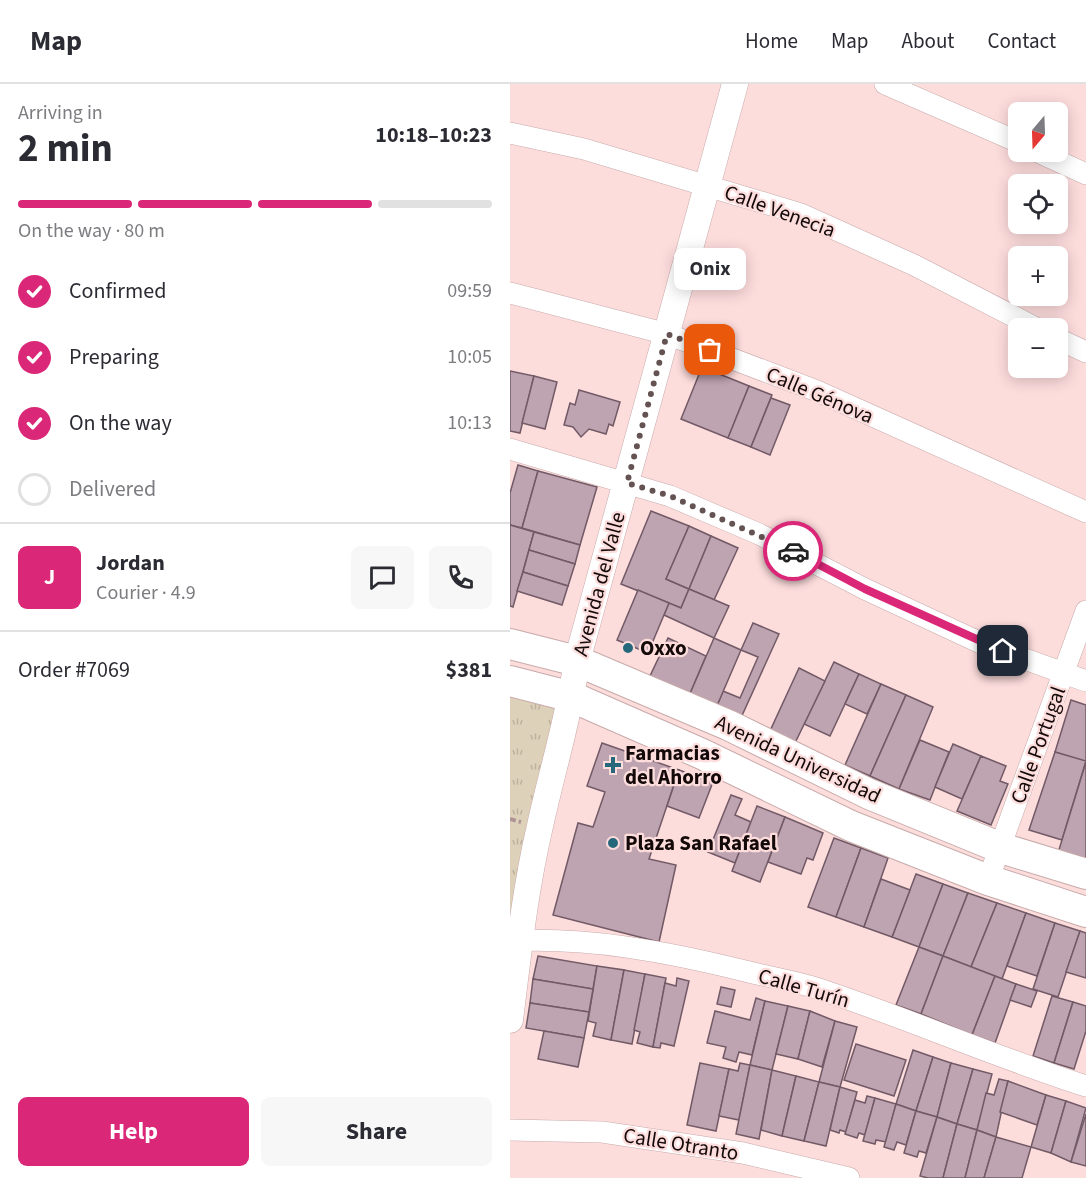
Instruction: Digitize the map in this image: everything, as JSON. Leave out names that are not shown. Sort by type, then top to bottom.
[{"type":"main road","name":"Avenida Universidad","points":[[510,644],[578,661],[728,725],[869,794],[1001,848],[1086,874]]},
{"type":"main road","name":"Avenida Universidad","points":[[510,681],[572,697],[702,754],[851,826],[988,880],[1086,912]]},
{"type":"street","name":"Avenida del Valle","points":[[510,1020],[514,941],[539,826],[572,697],[578,661],[735,84]]},
{"type":"street","points":[[885,84],[1008,138]]},
{"type":"street","name":"Calle Venecia","points":[[510,133],[584,149],[801,214],[914,265],[1017,318]]},
{"type":"street","points":[[1060,162],[1086,174]]},
{"type":"street","name":"Calle Génova","points":[[510,293],[667,334],[817,391],[1086,512]]},
{"type":"street","points":[[1068,344],[1086,352]]},
{"type":"street","points":[[510,448],[670,496],[759,534],[865,589],[983,644],[1086,681]]},
{"type":"street","name":"Calle Portugal","points":[[988,880],[1086,610]]},
{"type":"street","name":"Calle Turín","points":[[514,941],[550,940],[615,945],[703,961],[814,988],[1015,1064],[1086,1086]]},
{"type":"street","name":"Calle Otranto","points":[[510,1130],[603,1132],[743,1153],[849,1178]]},
{"type":"green space","points":[[510,695],[556,706],[510,919]]},
{"type":"building","points":[[702,367],[749,386],[728,438],[681,419]]},
{"type":"building","points":[[510,371],[534,376],[520,433],[510,431]]},
{"type":"building","points":[[534,376],[557,382],[545,429],[522,423]]},
{"type":"building","points":[[749,386],[772,395],[751,447],[728,438]]},
{"type":"building","points":[[579,390],[620,402],[613,426],[609,424],[606,434],[589,429],[581,437],[573,427],[564,425],[570,403],[575,405]]},
{"type":"building","points":[[771,398],[790,405],[770,455],[751,447]]},
{"type":"building","points":[[518,465],[538,471],[522,528],[510,525],[510,493]]},
{"type":"building","points":[[538,471],[597,487],[580,545],[522,528]]},
{"type":"building","points":[[651,511],[689,526],[666,579],[689,589],[681,608],[621,584]]},
{"type":"building","points":[[510,525],[534,532],[513,607],[510,606]]},
{"type":"building","points":[[689,526],[711,536],[689,589],[666,579]]},
{"type":"building","points":[[534,532],[580,545],[575,564],[529,550]]},
{"type":"building","points":[[711,536],[738,548],[714,600],[689,589]]},
{"type":"building","points":[[529,550],[575,564],[568,586],[523,572]]},
{"type":"building","points":[[523,572],[568,586],[562,605],[517,591]]},
{"type":"building","points":[[689,589],[729,606],[714,638],[664,615],[669,603],[681,608]]},
{"type":"building","points":[[638,590],[669,603],[648,653],[617,640]]},
{"type":"building","points":[[753,623],[779,634],[740,720],[716,708],[723,691],[740,698],[758,657],[741,650]]},
{"type":"building","points":[[668,638],[706,656],[689,696],[650,676]]},
{"type":"building","points":[[714,638],[741,650],[716,708],[689,696]]},
{"type":"building","points":[[834,662],[859,674],[830,736],[804,724]]},
{"type":"building","points":[[799,668],[825,681],[795,743],[770,731]]},
{"type":"building","points":[[859,674],[881,684],[867,714],[845,704]]},
{"type":"building","points":[[881,684],[906,695],[870,776],[845,765]]},
{"type":"building","points":[[906,695],[933,707],[899,789],[870,776]]},
{"type":"building","points":[[1071,700],[1086,705],[1086,762],[1055,752]]},
{"type":"building","points":[[920,740],[949,752],[930,800],[899,789]]},
{"type":"building","name":"Plaza San Rafael","points":[[602,743],[679,770],[649,859],[676,865],[659,942],[553,915],[578,823],[593,827],[605,792],[587,786]]},
{"type":"building","points":[[953,744],[981,756],[962,799],[935,787]]},
{"type":"building","points":[[1055,752],[1086,761],[1062,840],[1029,830]]},
{"type":"building","points":[[981,756],[1006,766],[1000,781],[1008,784],[991,825],[957,811]]},
{"type":"building","points":[[1086,762],[1086,861],[1058,853]]},
{"type":"building","points":[[679,770],[713,782],[699,818],[667,806]]},
{"type":"building","points":[[731,795],[742,799],[735,815],[751,822],[735,863],[708,852]]},
{"type":"building","points":[[757,806],[785,817],[760,882],[732,871]]},
{"type":"building","points":[[785,817],[823,833],[813,860],[807,858],[801,874],[768,862]]},
{"type":"building","points":[[834,838],[861,848],[836,917],[808,907]]},
{"type":"building","points":[[861,848],[888,858],[864,927],[836,917]]},
{"type":"building","points":[[916,874],[943,884],[919,947],[892,937]]},
{"type":"building","points":[[881,879],[910,890],[892,937],[864,927]]},
{"type":"building","points":[[943,884],[968,893],[943,956],[919,947]]},
{"type":"building","points":[[968,893],[997,903],[971,967],[943,956]]},
{"type":"building","points":[[997,903],[1026,913],[1002,979],[971,967]]},
{"type":"building","points":[[1026,913],[1055,923],[1037,976],[1007,966]]},
{"type":"building","points":[[1055,923],[1080,931],[1058,997],[1033,989]]},
{"type":"building","points":[[1080,931],[1086,933],[1086,978],[1066,972]]},
{"type":"building","points":[[919,947],[943,956],[921,1014],[896,1005]]},
{"type":"building","points":[[538,956],[597,966],[593,989],[533,979]]},
{"type":"building","points":[[943,956],[995,976],[972,1035],[921,1014]]},
{"type":"building","points":[[597,966],[624,970],[611,1040],[593,1036],[596,1023],[588,1021]]},
{"type":"building","points":[[624,970],[645,974],[632,1044],[611,1040]]},
{"type":"building","points":[[645,974],[666,978],[653,1047],[637,1043],[640,1032],[634,1030]]},
{"type":"building","points":[[995,976],[1016,984],[995,1043],[972,1035]]},
{"type":"building","points":[[677,978],[689,981],[674,1046],[661,1043],[660,1048],[653,1047],[665,983],[676,986]]},
{"type":"building","points":[[533,979],[593,989],[589,1012],[530,1003]]},
{"type":"building","points":[[1016,984],[1037,991],[1031,1007],[1010,1000]]},
{"type":"building","points":[[721,987],[735,990],[731,1007],[717,1004]]},
{"type":"building","points":[[1052,996],[1073,1002],[1054,1063],[1033,1056]]},
{"type":"building","points":[[756,998],[765,1001],[752,1055],[739,1052],[736,1062],[723,1058],[726,1047],[707,1043],[715,1011],[750,1020]]},
{"type":"building","points":[[765,1001],[788,1006],[772,1070],[750,1065]]},
{"type":"building","points":[[1073,1002],[1086,1006],[1086,1031],[1074,1069],[1054,1063]]},
{"type":"building","points":[[530,1003],[589,1012],[584,1038],[526,1028]]},
{"type":"building","points":[[788,1006],[810,1011],[798,1059],[776,1054]]},
{"type":"building","points":[[810,1011],[835,1021],[822,1067],[798,1059]]},
{"type":"building","points":[[835,1021],[857,1027],[840,1087],[819,1082]]},
{"type":"building","points":[[544,1031],[584,1038],[578,1067],[538,1059]]},
{"type":"building","points":[[856,1044],[906,1060],[894,1096],[844,1080]]},
{"type":"building","points":[[913,1050],[933,1057],[916,1111],[896,1104]]},
{"type":"building","points":[[933,1057],[951,1063],[937,1117],[916,1111]]},
{"type":"building","points":[[700,1063],[729,1069],[716,1131],[687,1125]]},
{"type":"building","points":[[740,1063],[750,1065],[739,1120],[719,1116],[729,1069],[738,1071]]},
{"type":"building","points":[[951,1063],[973,1069],[957,1124],[937,1117]]},
{"type":"building","points":[[750,1065],[772,1070],[759,1139],[736,1134]]},
{"type":"building","points":[[973,1069],[992,1074],[977,1130],[957,1124]]},
{"type":"building","points":[[772,1070],[796,1076],[782,1136],[761,1130]]},
{"type":"building","points":[[796,1076],[819,1082],[804,1141],[782,1136]]},
{"type":"building","points":[[999,1079],[1008,1081],[996,1137],[977,1130],[986,1093],[994,1095]]},
{"type":"building","points":[[1008,1081],[1046,1095],[1037,1125],[1000,1112]]},
{"type":"building","points":[[819,1082],[840,1087],[826,1146],[804,1141]]},
{"type":"building","points":[[840,1087],[857,1092],[846,1132],[840,1130],[839,1133],[830,1130]]},
{"type":"building","points":[[1046,1095],[1066,1101],[1051,1153],[1031,1147]]},
{"type":"building","points":[[867,1096],[875,1098],[865,1135],[859,1133],[857,1138],[845,1134],[855,1100],[865,1103]]},
{"type":"building","points":[[875,1098],[896,1104],[886,1142],[876,1140],[875,1144],[863,1141]]},
{"type":"building","points":[[1066,1101],[1086,1108],[1071,1162],[1051,1153]]},
{"type":"building","points":[[896,1104],[916,1111],[906,1145],[897,1142],[894,1150],[884,1147]]},
{"type":"building","points":[[916,1111],[937,1117],[926,1153],[919,1151],[917,1157],[904,1153]]},
{"type":"building","points":[[1086,1114],[1086,1166],[1071,1162]]},
{"type":"building","points":[[937,1117],[957,1124],[943,1178],[928,1178],[920,1176]]},
{"type":"building","points":[[957,1124],[977,1130],[965,1178],[943,1178]]},
{"type":"building","points":[[977,1130],[996,1137],[984,1178],[965,1178]]},
{"type":"building","points":[[996,1137],[1031,1147],[1022,1178],[984,1178]]},
{"type":"way so far","points":[[710,350],[667,334],[627,483],[670,496],[793,551]]},
{"type":"place","name":"Onix","points":[[710,350]]},
{"type":"place","name":"Oxxo","points":[[628,648]]},
{"type":"place","name":"Farmacias del Ahorro","points":[[613,765]]},
{"type":"place","name":"Plaza San Rafael","points":[[613,843]]},
{"type":"route","points":[[793,551],[865,589],[983,644],[1003,651]]}]
